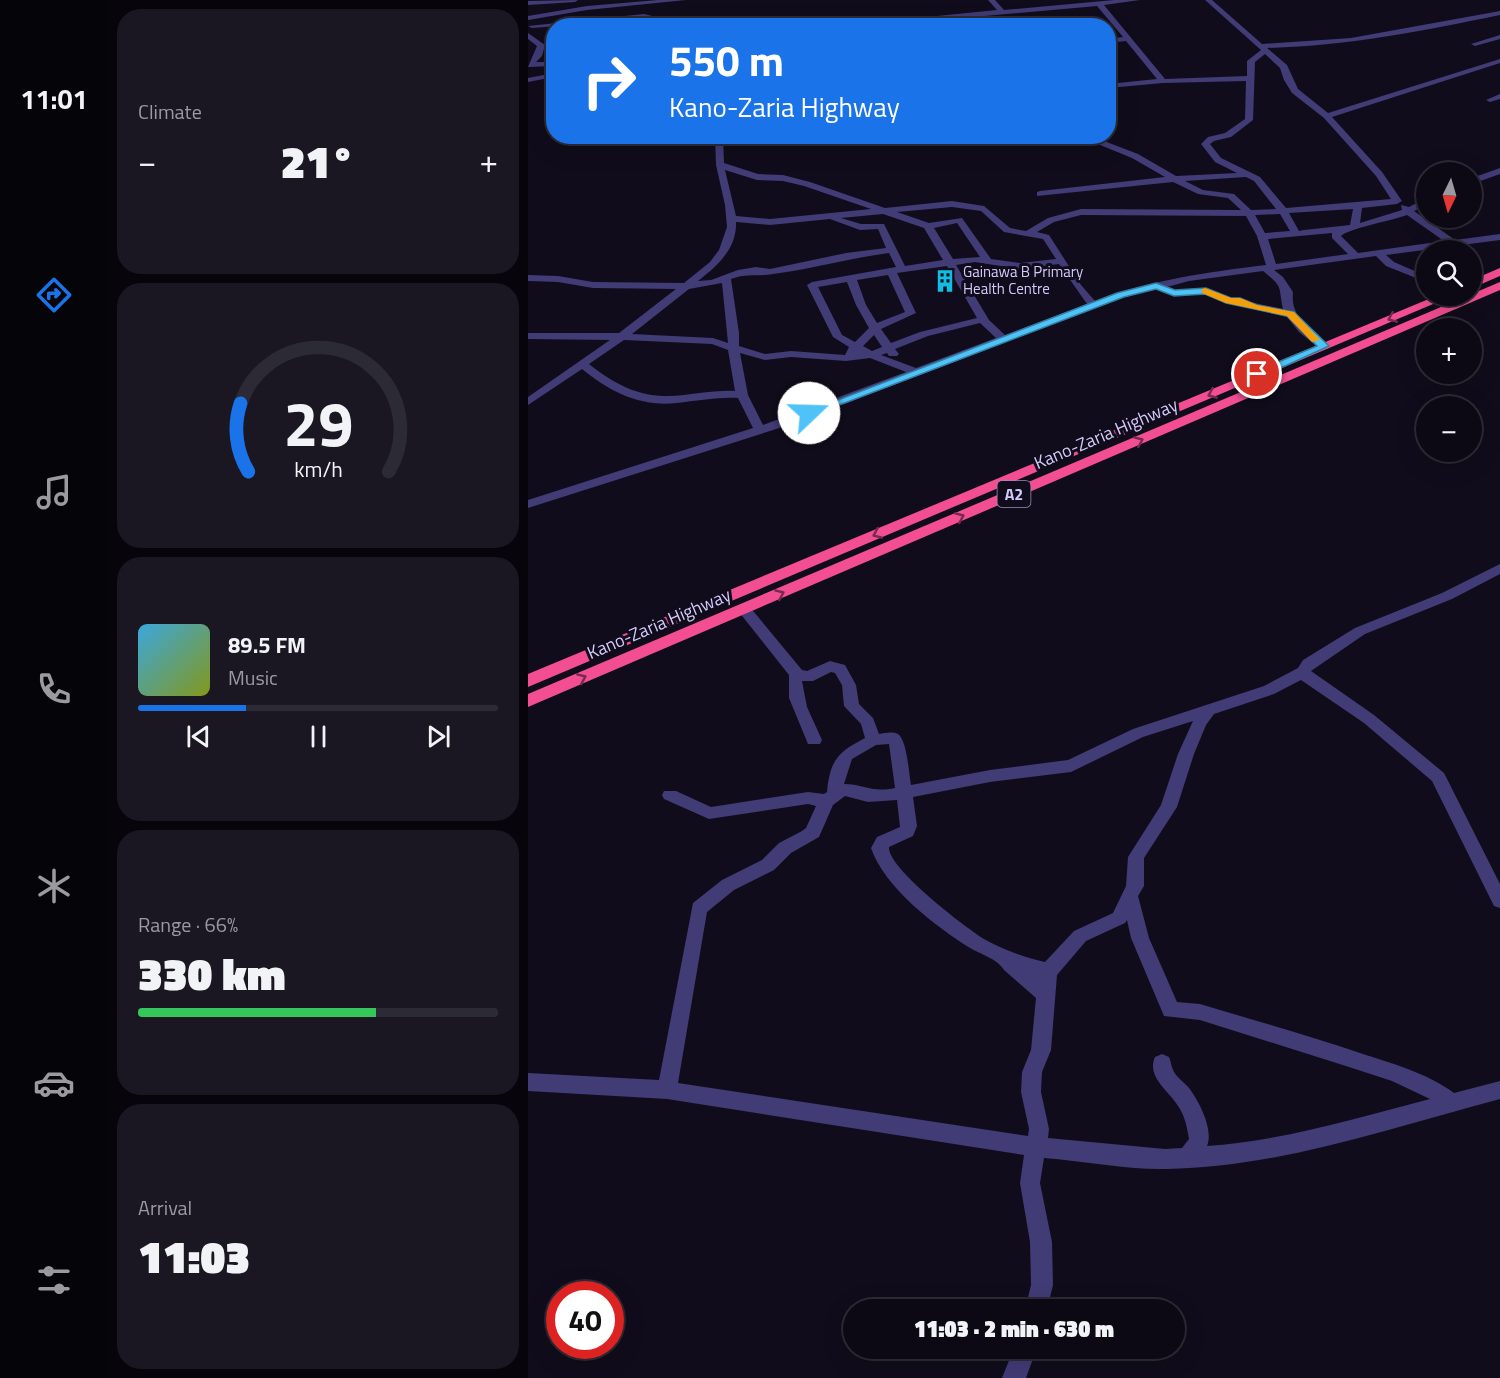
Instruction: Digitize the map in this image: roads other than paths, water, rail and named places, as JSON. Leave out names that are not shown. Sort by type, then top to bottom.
[{"type":"highway","points":[[1482,280],[1500,272]]},
{"type":"highway","name":"Kano-Zaria Highway","points":[[528,701],[1500,286]]},
{"type":"highway","name":"Kano-Zaria Highway","points":[[528,681],[1422,306]]},
{"type":"street","points":[[528,3],[575,0]]},
{"type":"street","points":[[991,0],[1002,12]]},
{"type":"street","points":[[933,18],[1137,0]]},
{"type":"street","points":[[1208,0],[1284,67],[1295,91],[1327,116],[1378,174],[1397,201],[1449,240]]},
{"type":"street","points":[[528,18],[621,4],[684,5]]},
{"type":"street","points":[[621,4],[657,18]]},
{"type":"street","points":[[608,18],[621,4]]},
{"type":"street","points":[[1099,4],[1111,18]]},
{"type":"street","points":[[1296,234],[1283,211],[1257,179],[1218,160],[1205,144],[1228,135],[1249,120],[1251,61],[1262,48],[1358,41],[1429,29],[1500,13]]},
{"type":"street","points":[[645,18],[652,17]]},
{"type":"street","points":[[1116,24],[1163,81]]},
{"type":"street","points":[[528,26],[546,26]]},
{"type":"street","points":[[1475,44],[1500,37]]},
{"type":"street","points":[[529,65],[543,51],[541,45],[532,38]]},
{"type":"street","points":[[1116,40],[1129,39]]},
{"type":"street","points":[[1327,116],[1500,61]]},
{"type":"street","points":[[529,65],[546,64]]},
{"type":"street","points":[[528,80],[546,77]]},
{"type":"street","points":[[1116,85],[1252,78]]},
{"type":"street","points":[[1490,100],[1500,96]]},
{"type":"street","points":[[528,402],[621,338],[714,264],[724,252],[734,219],[720,165],[719,144]]},
{"type":"street","points":[[1104,144],[1136,156],[1201,192],[1231,196],[1248,213],[1262,236],[1268,267],[1288,292],[1285,302],[1290,314],[1324,346]]},
{"type":"street","points":[[720,165],[757,177],[795,180],[853,201],[885,209],[928,226],[959,220],[988,261]]},
{"type":"street","points":[[1482,177],[1500,171]]},
{"type":"street","points":[[1040,194],[1174,179],[1247,174]]},
{"type":"street","points":[[1074,181],[1114,187]]},
{"type":"street","points":[[1029,233],[1051,219],[1081,212],[1248,213],[1358,206],[1397,201]]},
{"type":"street","points":[[734,219],[770,222],[885,209],[952,204],[972,206],[984,209],[1002,228],[1046,237],[1077,286],[1093,305]]},
{"type":"street","points":[[1355,227],[1358,206]]},
{"type":"street","points":[[1262,236],[1341,230],[1410,212],[1416,208]]},
{"type":"street","points":[[827,217],[860,227],[881,226],[892,250],[911,314],[875,328],[855,345],[846,358]]},
{"type":"street","points":[[928,226],[984,319],[1003,339]]},
{"type":"street","points":[[1341,230],[1335,236],[1356,256]]},
{"type":"street","points":[[1481,240],[1500,237]]},
{"type":"street","points":[[528,504],[760,430],[1093,305],[1156,286],[1189,278],[1416,249]]},
{"type":"street","points":[[528,278],[558,279],[593,285],[684,286],[713,283],[738,273],[770,272],[892,250]]},
{"type":"street","points":[[1378,253],[1389,264],[1416,275]]},
{"type":"street","points":[[915,372],[871,355],[838,337],[812,285],[975,259],[1020,266],[1062,261]]},
{"type":"street","points":[[726,278],[734,333],[733,348],[742,395],[760,430]]},
{"type":"street","points":[[851,278],[861,305],[899,364]]},
{"type":"street","points":[[1156,286],[1174,293],[1206,291],[1230,301],[1240,301],[1255,307],[1290,314]]},
{"type":"street","points":[[528,336],[713,341],[765,357],[791,354],[846,358],[871,355],[924,334],[984,319]]},
{"type":"street","points":[[582,364],[622,392],[653,400],[724,393],[742,395]]},
{"type":"street","points":[[670,795],[716,813],[808,798],[831,797],[852,790],[868,796],[903,793],[990,776],[1071,766],[1138,733],[1269,690],[1303,672],[1308,664],[1359,631],[1447,596],[1500,568]]},
{"type":"street","points":[[744,609],[797,674],[808,677],[824,667],[840,669],[849,685],[852,706],[868,722],[873,740]]},
{"type":"street","points":[[1303,672],[1308,678],[1369,719],[1438,777],[1500,901]]},
{"type":"street","points":[[797,674],[794,680],[795,688],[806,724],[814,740]]},
{"type":"street","points":[[1039,1299],[1042,1285],[1041,1242],[1030,1183],[1039,1129],[1030,1092],[1032,1072],[1041,1050],[1044,993],[1048,971],[1061,962],[1078,938],[1090,929],[1119,918],[1135,886],[1136,857],[1169,807],[1186,754],[1199,723],[1209,710]]},
{"type":"street","points":[[667,1090],[699,908],[728,885],[768,865],[785,848],[813,832],[831,797],[846,755],[873,740],[892,738],[896,741],[909,826],[907,831],[883,842],[879,848],[880,856],[924,904],[954,930],[1005,959],[1044,993]]},
{"type":"street","points":[[1130,897],[1140,938],[1171,1010],[1200,1012],[1349,1058],[1397,1074],[1438,1093],[1451,1103]]},
{"type":"street","points":[[1005,959],[1048,971]]},
{"type":"street","points":[[1162,1063],[1164,1076],[1184,1096],[1198,1129],[1199,1141],[1187,1158]]},
{"type":"street","points":[[528,1082],[667,1090],[1035,1147],[1165,1159],[1241,1154],[1350,1130],[1500,1090]]},
{"type":"street","points":[[1014,1378],[1022,1359]]},
{"type":"place","name":"Gainawa B Primary Health Centre","points":[[945,281]]}]
